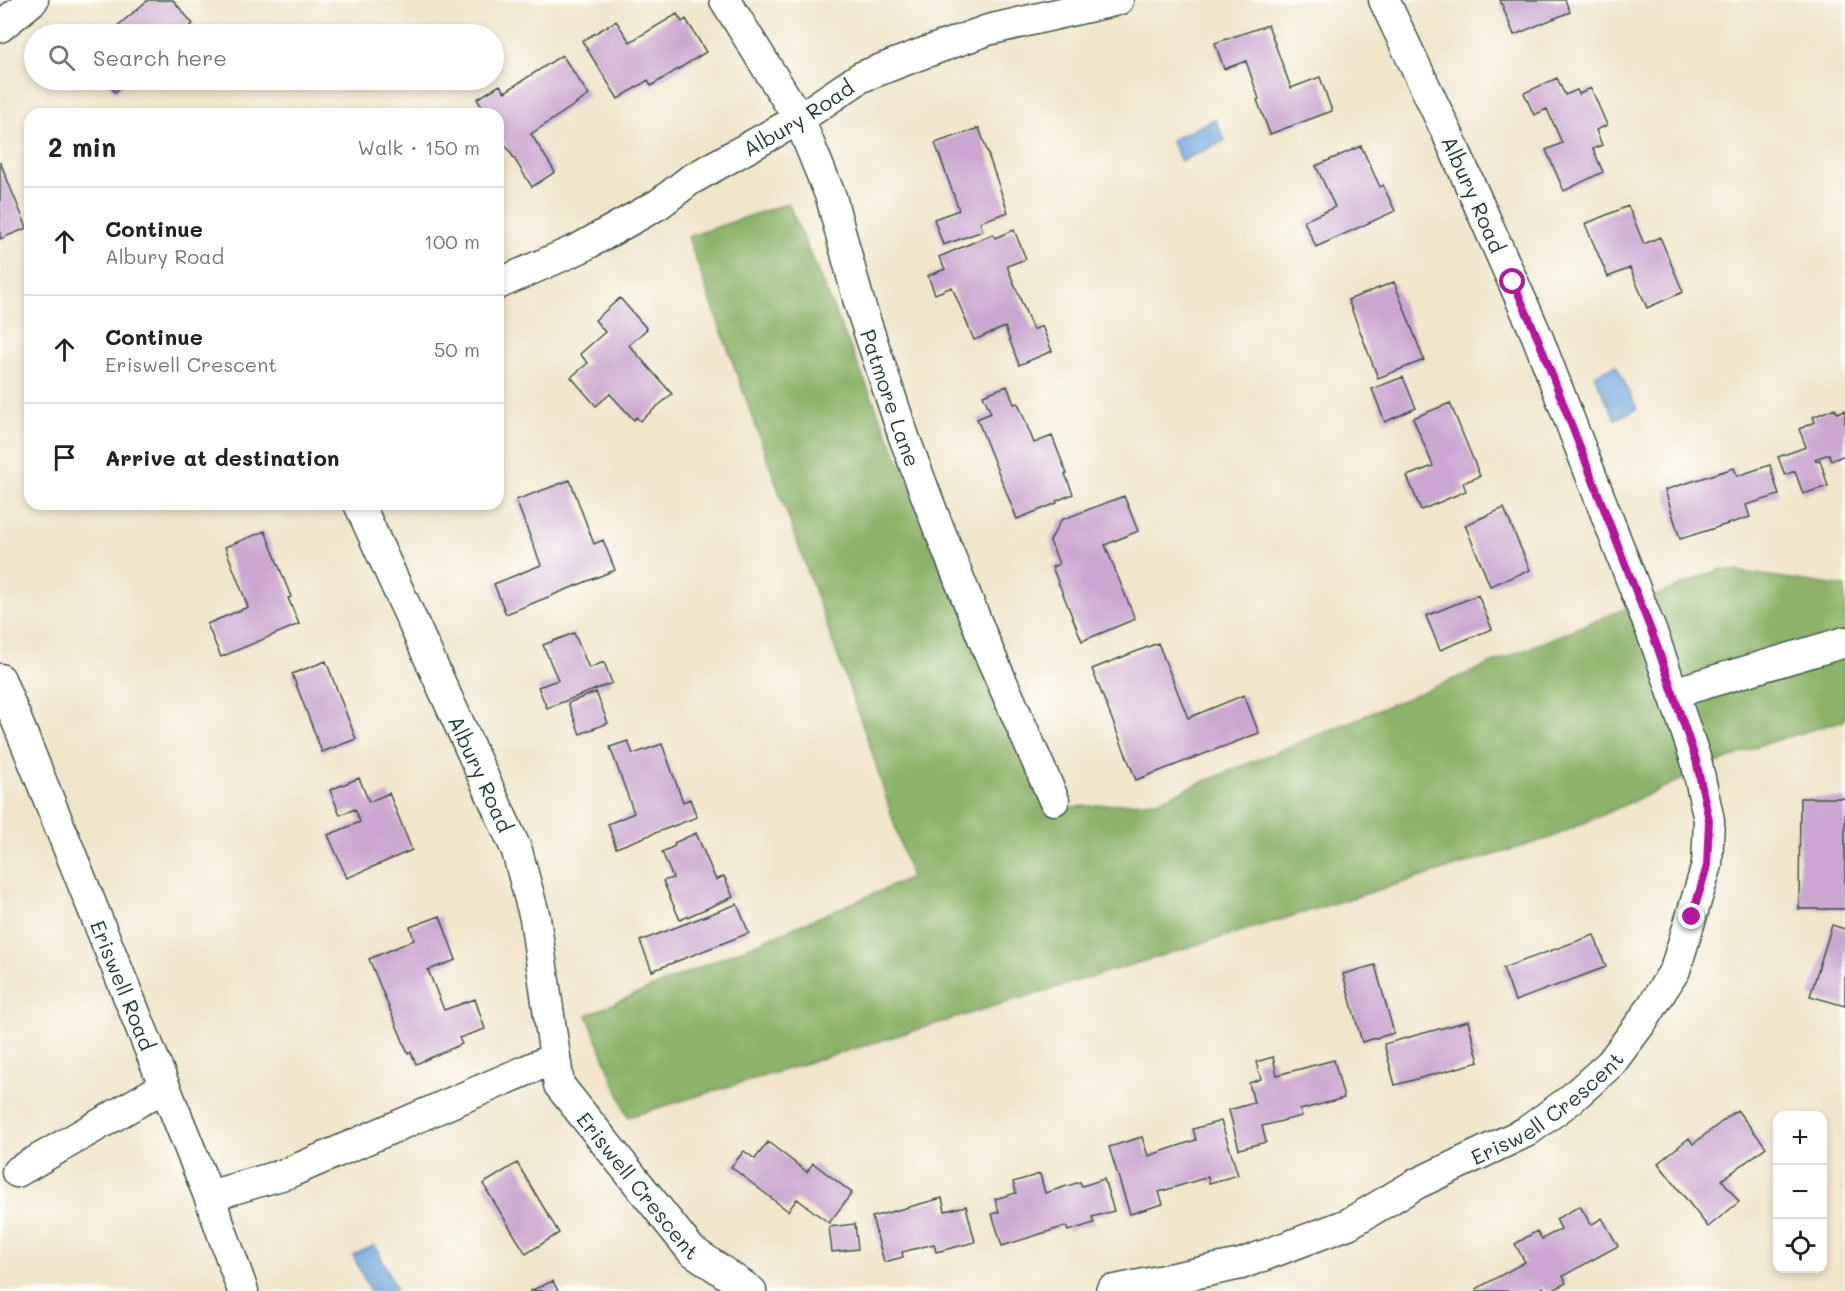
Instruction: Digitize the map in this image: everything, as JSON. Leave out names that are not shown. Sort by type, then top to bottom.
[{"type":"street","points":[[0,27],[33,0]]},
{"type":"street","name":"Patmore Lane","points":[[725,0],[799,118],[831,197],[859,302],[904,438],[987,648],[1054,800]]},
{"type":"street","name":"Albury Road","points":[[504,282],[580,248],[658,204],[690,180],[799,118],[861,77],[988,30],[1118,0]]},
{"type":"street","name":"Albury Road","points":[[1384,0],[1448,135],[1537,336],[1673,693]]},
{"type":"street","name":"Albury Road","points":[[362,510],[517,851],[535,918],[555,1058]]},
{"type":"street","points":[[1673,693],[1845,642]]},
{"type":"street","name":"Eriswell Road","points":[[0,679],[12,748],[164,1087],[209,1196],[243,1291]]},
{"type":"street","name":"Eriswell Crescent","points":[[1111,1291],[1241,1264],[1348,1224],[1416,1184],[1526,1132],[1570,1100],[1611,1063],[1644,1019],[1675,970],[1707,866],[1709,820],[1696,760],[1673,693]]},
{"type":"street","points":[[209,1196],[288,1173],[555,1058]]},
{"type":"street","name":"Eriswell Crescent","points":[[555,1058],[559,1085],[691,1250],[751,1291]]},
{"type":"street","points":[[17,1172],[164,1087]]},
{"type":"green space","points":[[788,203],[1049,809],[1157,801],[1721,569],[1845,587],[1845,720],[1757,746],[1550,838],[628,1117],[587,1015],[911,878],[871,749],[688,237]]},
{"type":"water","points":[[1215,119],[1225,141],[1181,161],[1171,140]]},
{"type":"water","points":[[1616,365],[1637,409],[1615,419],[1594,375]]},
{"type":"water","points":[[375,1245],[396,1289],[392,1291],[370,1291],[353,1255]]},
{"type":"building","points":[[148,0],[173,0],[193,24],[120,24]]},
{"type":"building","points":[[1500,0],[1565,0],[1570,12],[1514,35]]},
{"type":"building","points":[[677,14],[682,22],[686,19],[706,52],[651,86],[648,80],[618,99],[582,41],[616,21],[630,42]]},
{"type":"building","points":[[1268,25],[1291,88],[1320,77],[1332,111],[1270,134],[1246,61],[1224,69],[1215,43]]},
{"type":"building","points":[[562,55],[589,95],[531,134],[555,172],[532,187],[504,143],[504,108],[482,108],[477,99],[492,90],[505,92]]},
{"type":"building","points":[[1557,78],[1565,95],[1577,90],[1579,94],[1591,88],[1607,125],[1596,130],[1602,145],[1593,149],[1603,172],[1564,191],[1546,150],[1562,143],[1547,109],[1534,115],[1524,93]]},
{"type":"building","points":[[979,128],[1008,212],[980,222],[983,231],[943,245],[934,219],[959,210],[935,143]]},
{"type":"building","points":[[1361,146],[1380,187],[1383,185],[1395,211],[1316,247],[1304,221],[1335,207],[1316,166]]},
{"type":"building","points":[[0,162],[24,221],[24,229],[0,239]]},
{"type":"building","points":[[1628,206],[1644,244],[1660,237],[1683,292],[1647,308],[1630,268],[1608,277],[1585,224]]},
{"type":"building","points":[[1014,230],[1026,259],[1007,266],[1033,330],[1042,326],[1052,351],[1019,365],[1005,327],[974,340],[952,287],[935,294],[928,276],[945,269],[939,257],[993,234],[995,238]]},
{"type":"building","points":[[1394,282],[1424,360],[1378,378],[1348,300]]},
{"type":"building","points":[[620,298],[647,329],[629,345],[672,394],[640,421],[636,417],[634,420],[610,394],[596,406],[571,377],[588,363],[580,354],[605,332],[595,320]]},
{"type":"building","points":[[1403,377],[1416,408],[1385,422],[1372,389]]},
{"type":"building","points":[[1007,386],[1014,404],[1018,403],[1034,443],[1052,436],[1073,494],[1017,519],[977,419],[991,413],[983,395]]},
{"type":"building","points":[[1450,403],[1480,476],[1463,483],[1466,491],[1421,510],[1407,476],[1433,466],[1413,418]]},
{"type":"building","points":[[1835,408],[1837,413],[1845,410],[1845,455],[1831,461],[1829,454],[1815,459],[1820,460],[1828,486],[1803,494],[1795,471],[1785,475],[1778,457],[1806,447],[1799,429],[1815,422],[1813,417]]},
{"type":"building","points":[[1770,465],[1779,495],[1746,505],[1750,517],[1680,539],[1665,490],[1734,468],[1737,476]]},
{"type":"building","points":[[570,480],[594,544],[603,540],[615,570],[506,614],[494,584],[541,565],[516,500]]},
{"type":"building","points":[[1124,496],[1138,531],[1105,545],[1135,619],[1082,641],[1052,567],[1059,564],[1050,541],[1061,520]]},
{"type":"building","points":[[1504,508],[1530,570],[1490,586],[1465,525]]},
{"type":"building","points":[[265,531],[299,624],[221,657],[207,624],[248,607],[225,547]]},
{"type":"building","points":[[1478,595],[1492,629],[1440,650],[1426,616]]},
{"type":"building","points":[[574,633],[589,668],[604,662],[612,683],[547,708],[538,687],[558,680],[543,645]]},
{"type":"building","points":[[1158,643],[1188,718],[1244,695],[1259,733],[1136,780],[1092,669]]},
{"type":"building","points":[[326,661],[356,739],[322,752],[292,674]]},
{"type":"building","points":[[596,692],[608,723],[580,734],[568,703]]},
{"type":"building","points":[[628,741],[633,754],[662,744],[683,802],[690,799],[697,817],[616,848],[608,824],[634,813],[610,747]]},
{"type":"building","points":[[359,778],[369,802],[389,793],[412,850],[347,878],[328,835],[360,822],[355,809],[340,815],[330,790]]},
{"type":"building","points":[[1800,798],[1845,798],[1845,909],[1799,909]]},
{"type":"building","points":[[696,833],[716,880],[724,876],[733,897],[680,920],[663,881],[673,878],[662,852],[675,846],[674,843]]},
{"type":"building","points":[[737,904],[749,933],[652,971],[640,941]]},
{"type":"building","points":[[440,916],[456,960],[428,970],[444,1010],[475,999],[485,1029],[459,1038],[462,1044],[416,1064],[411,1052],[408,1053],[369,959],[414,940],[410,927]]},
{"type":"building","points":[[1832,925],[1845,929],[1845,1006],[1810,996]]},
{"type":"building","points":[[1594,935],[1606,967],[1515,1001],[1503,968]]},
{"type":"building","points":[[1375,965],[1394,1033],[1362,1042],[1343,974]]},
{"type":"building","points":[[1468,1021],[1479,1062],[1395,1085],[1384,1044]]},
{"type":"building","points":[[1273,1057],[1277,1075],[1334,1060],[1344,1098],[1300,1110],[1302,1116],[1262,1126],[1266,1142],[1239,1149],[1229,1110],[1254,1103],[1249,1083],[1261,1079],[1256,1062]]},
{"type":"building","points":[[1737,1110],[1766,1147],[1722,1180],[1739,1202],[1708,1227],[1658,1163],[1689,1138],[1693,1144]]},
{"type":"building","points":[[1221,1121],[1238,1175],[1209,1183],[1208,1177],[1159,1192],[1163,1204],[1130,1214],[1109,1147],[1142,1137],[1148,1156],[1196,1140],[1193,1129]]},
{"type":"building","points":[[768,1142],[807,1172],[813,1163],[852,1193],[829,1223],[797,1199],[788,1211],[731,1167],[744,1151],[755,1159]]},
{"type":"building","points":[[517,1163],[559,1233],[526,1254],[483,1184]]},
{"type":"building","points":[[1040,1174],[1045,1193],[1080,1182],[1082,1186],[1104,1179],[1114,1211],[1092,1217],[1094,1223],[1068,1231],[1066,1226],[1002,1246],[992,1214],[999,1212],[995,1199],[1016,1193],[1013,1182]]},
{"type":"building","points":[[942,1198],[945,1211],[966,1206],[975,1242],[936,1252],[934,1244],[902,1252],[903,1257],[884,1262],[872,1217]]},
{"type":"building","points":[[1580,1206],[1591,1225],[1602,1218],[1618,1246],[1563,1276],[1566,1283],[1552,1291],[1545,1291],[1543,1287],[1537,1291],[1477,1291],[1476,1289],[1525,1262],[1515,1244],[1537,1231],[1542,1239],[1561,1229],[1556,1219]]},
{"type":"building","points":[[855,1224],[858,1249],[832,1252],[829,1227]]},
{"type":"building","points":[[553,1281],[558,1291],[530,1291]]},
{"type":"route","points":[[1513,282],[1537,336],[1657,646],[1696,760],[1709,820],[1707,866],[1692,917]]}]
